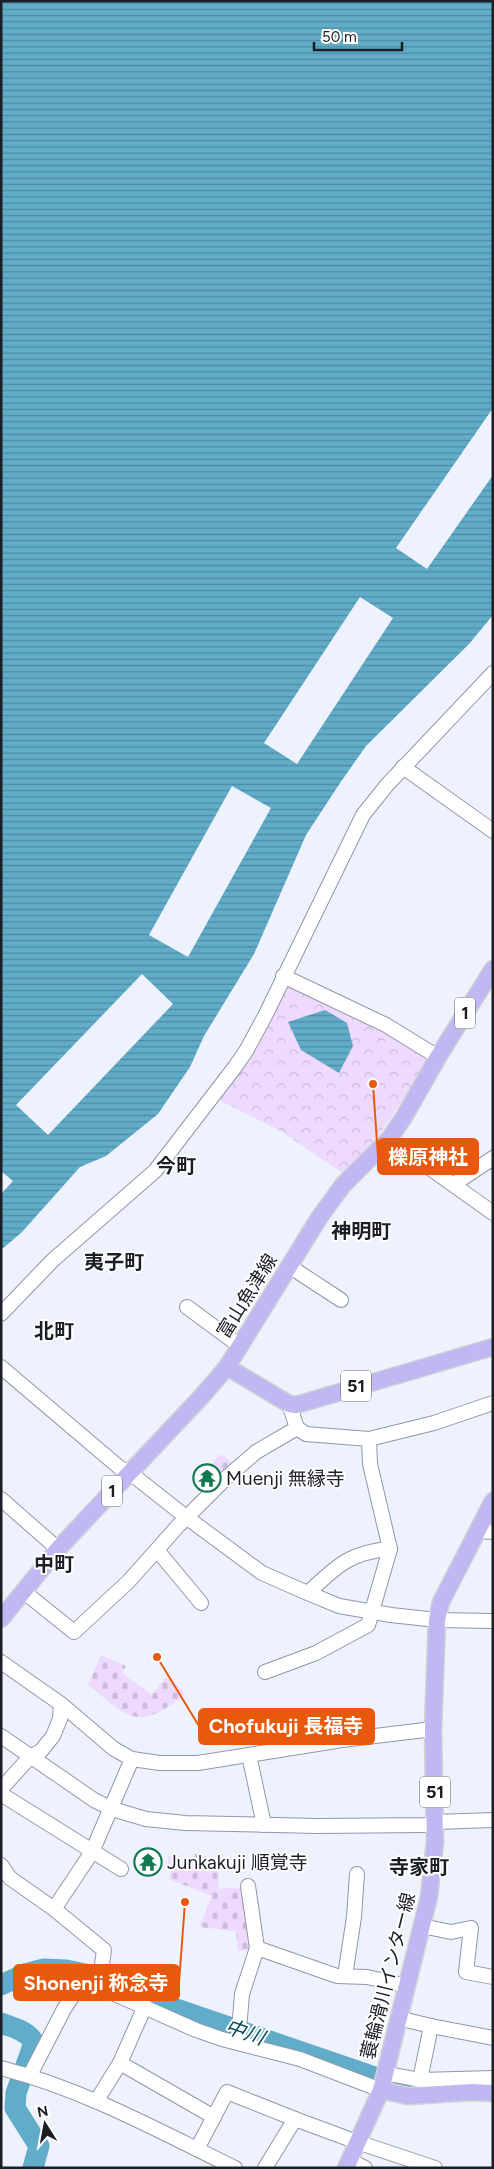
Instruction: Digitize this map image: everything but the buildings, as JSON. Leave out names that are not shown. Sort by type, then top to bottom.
[{"type":"main road","name":"富山魚津線","points":[[1,1619],[58,1549],[227,1367],[288,1266],[343,1185],[389,1139],[404,1118],[438,1057],[493,969]]},
{"type":"main road","name":"51","points":[[289,1404],[296,1405],[493,1347]]},
{"type":"main road","points":[[227,1367],[289,1404]]},
{"type":"main road","name":"蓑輪滑川インター線","points":[[348,2164],[381,2090],[429,1897],[436,1822],[433,1729],[437,1620],[441,1602],[485,1531],[493,1501]]},
{"type":"main road","points":[[381,2090],[408,2096],[472,2092],[493,2093]]},
{"type":"street","points":[[1,1314],[54,1260],[155,1171],[246,1052],[363,815],[404,767],[493,673]]},
{"type":"street","points":[[404,767],[493,831]]},
{"type":"street","points":[[283,976],[386,1025],[438,1057]]},
{"type":"street","points":[[389,1139],[493,1213]]},
{"type":"street","points":[[454,1184],[493,1158]]},
{"type":"street","points":[[288,1266],[341,1300]]},
{"type":"street","points":[[188,1307],[240,1346]]},
{"type":"street","points":[[1,1367],[120,1468],[129,1472],[186,1517],[262,1572],[339,1606],[437,1620],[493,1620]]},
{"type":"street","points":[[289,1404],[297,1428],[306,1434],[369,1439],[434,1423],[493,1403]]},
{"type":"street","points":[[23,1591],[74,1632],[128,1582],[186,1517],[256,1452],[297,1428]]},
{"type":"street","points":[[266,1672],[316,1653],[368,1625],[374,1612],[390,1549],[370,1464],[369,1439]]},
{"type":"street","points":[[1,1499],[58,1549]]},
{"type":"street","points":[[308,1593],[342,1562],[390,1549]]},
{"type":"street","points":[[156,1550],[201,1603]]},
{"type":"street","points":[[1,1662],[61,1704],[114,1748],[132,1759],[160,1763],[198,1764],[342,1740],[433,1729]]},
{"type":"street","points":[[1,1789],[30,1757],[42,1751],[60,1719],[61,1704]]},
{"type":"street","points":[[1,1736],[94,1800],[112,1809],[146,1819],[185,1823],[264,1825],[426,1825],[436,1822],[493,1820]]},
{"type":"street","points":[[249,1756],[264,1825]]},
{"type":"street","points":[[54,1909],[92,1852],[132,1759]]},
{"type":"street","points":[[1,1794],[120,1869]]},
{"type":"street","points":[[1,1866],[10,1878],[54,1909],[104,1950],[99,1986]]},
{"type":"street","points":[[345,1976],[354,1916],[357,1874]]},
{"type":"street","points":[[238,2042],[242,1994],[257,1948],[248,1886]]},
{"type":"street","points":[[422,1926],[451,1932],[471,1928],[466,1972],[493,1976]]},
{"type":"street","points":[[257,1948],[337,1976],[367,1978],[408,1986]]},
{"type":"street","points":[[30,2075],[64,2009],[83,1980],[196,2030],[300,2059],[381,2090]]},
{"type":"street","points":[[97,2100],[120,2063],[145,2006]]},
{"type":"street","points":[[398,2018],[493,2038]]},
{"type":"street","points":[[420,2080],[431,2026]]},
{"type":"street","points":[[120,2063],[214,2117]]},
{"type":"street","points":[[1,2068],[30,2075],[97,2100],[235,2168]]},
{"type":"street","points":[[384,2073],[420,2080],[493,2078]]},
{"type":"street","points":[[197,2149],[227,2092],[357,2142],[435,2168]]},
{"type":"street","points":[[266,2168],[295,2119]]},
{"type":"street","points":[[348,2164],[365,2168]]},
{"type":"green space","points":[[287,983],[385,1030],[431,1058],[383,1129],[344,1174],[282,1132],[219,1100],[250,1060]]},
{"type":"green space","points":[[221,1454],[235,1465],[223,1476],[211,1464]]},
{"type":"green space","points":[[101,1655],[126,1666],[122,1673],[152,1695],[166,1677],[174,1682],[185,1694],[169,1706],[145,1717],[125,1713],[88,1685]]},
{"type":"green space","points":[[195,1854],[219,1860],[218,1889],[246,1887],[251,1950],[238,1951],[236,1931],[199,1927],[212,1896],[169,1879],[172,1868],[167,1867],[169,1856],[194,1860]]},
{"type":"water","points":[[1,1],[493,1],[493,615],[469,644],[366,746],[340,783],[306,835],[254,954],[204,1036],[190,1067],[158,1114],[106,1156],[80,1167],[22,1232],[1,1250]]},
{"type":"water","points":[[325,1010],[347,1023],[353,1046],[339,1073],[301,1050],[288,1022]]},
{"type":"pier","points":[[493,408],[493,475],[427,569],[396,548]]},
{"type":"pier","points":[[360,597],[393,618],[297,764],[264,743]]},
{"type":"pier","points":[[232,786],[271,808],[188,957],[149,935]]},
{"type":"pier","points":[[142,974],[173,1004],[48,1135],[16,1105]]},
{"type":"pier","points":[[1,1171],[13,1181],[1,1194]]},
{"type":"waterway","name":"中川","points":[[1,1985],[25,1974],[44,1969],[66,1970],[85,1974],[147,1999],[389,2082],[416,2087],[453,2086]]},
{"type":"waterway","points":[[1,2023],[25,2033],[34,2043],[16,2093],[15,2108],[39,2146],[33,2168]]},
{"type":"place","name":"櫟原神社","points":[[373,1084]]},
{"type":"place","name":"Muenji 無縁寺","points":[[207,1478]]},
{"type":"place","name":"Chofukuji 長福寺","points":[[157,1657]]},
{"type":"place","name":"Junkakuji 順覚寺","points":[[148,1862]]},
{"type":"place","name":"Shonenji 称念寺","points":[[185,1902]]},
{"type":"district","name":"今町","points":[[176,1166]]},
{"type":"district","name":"神明町","points":[[361,1231]]},
{"type":"district","name":"夷子町","points":[[114,1262]]},
{"type":"district","name":"北町","points":[[54,1331]]},
{"type":"district","name":"中町","points":[[54,1564]]},
{"type":"district","name":"寺家町","points":[[419,1867]]}]
